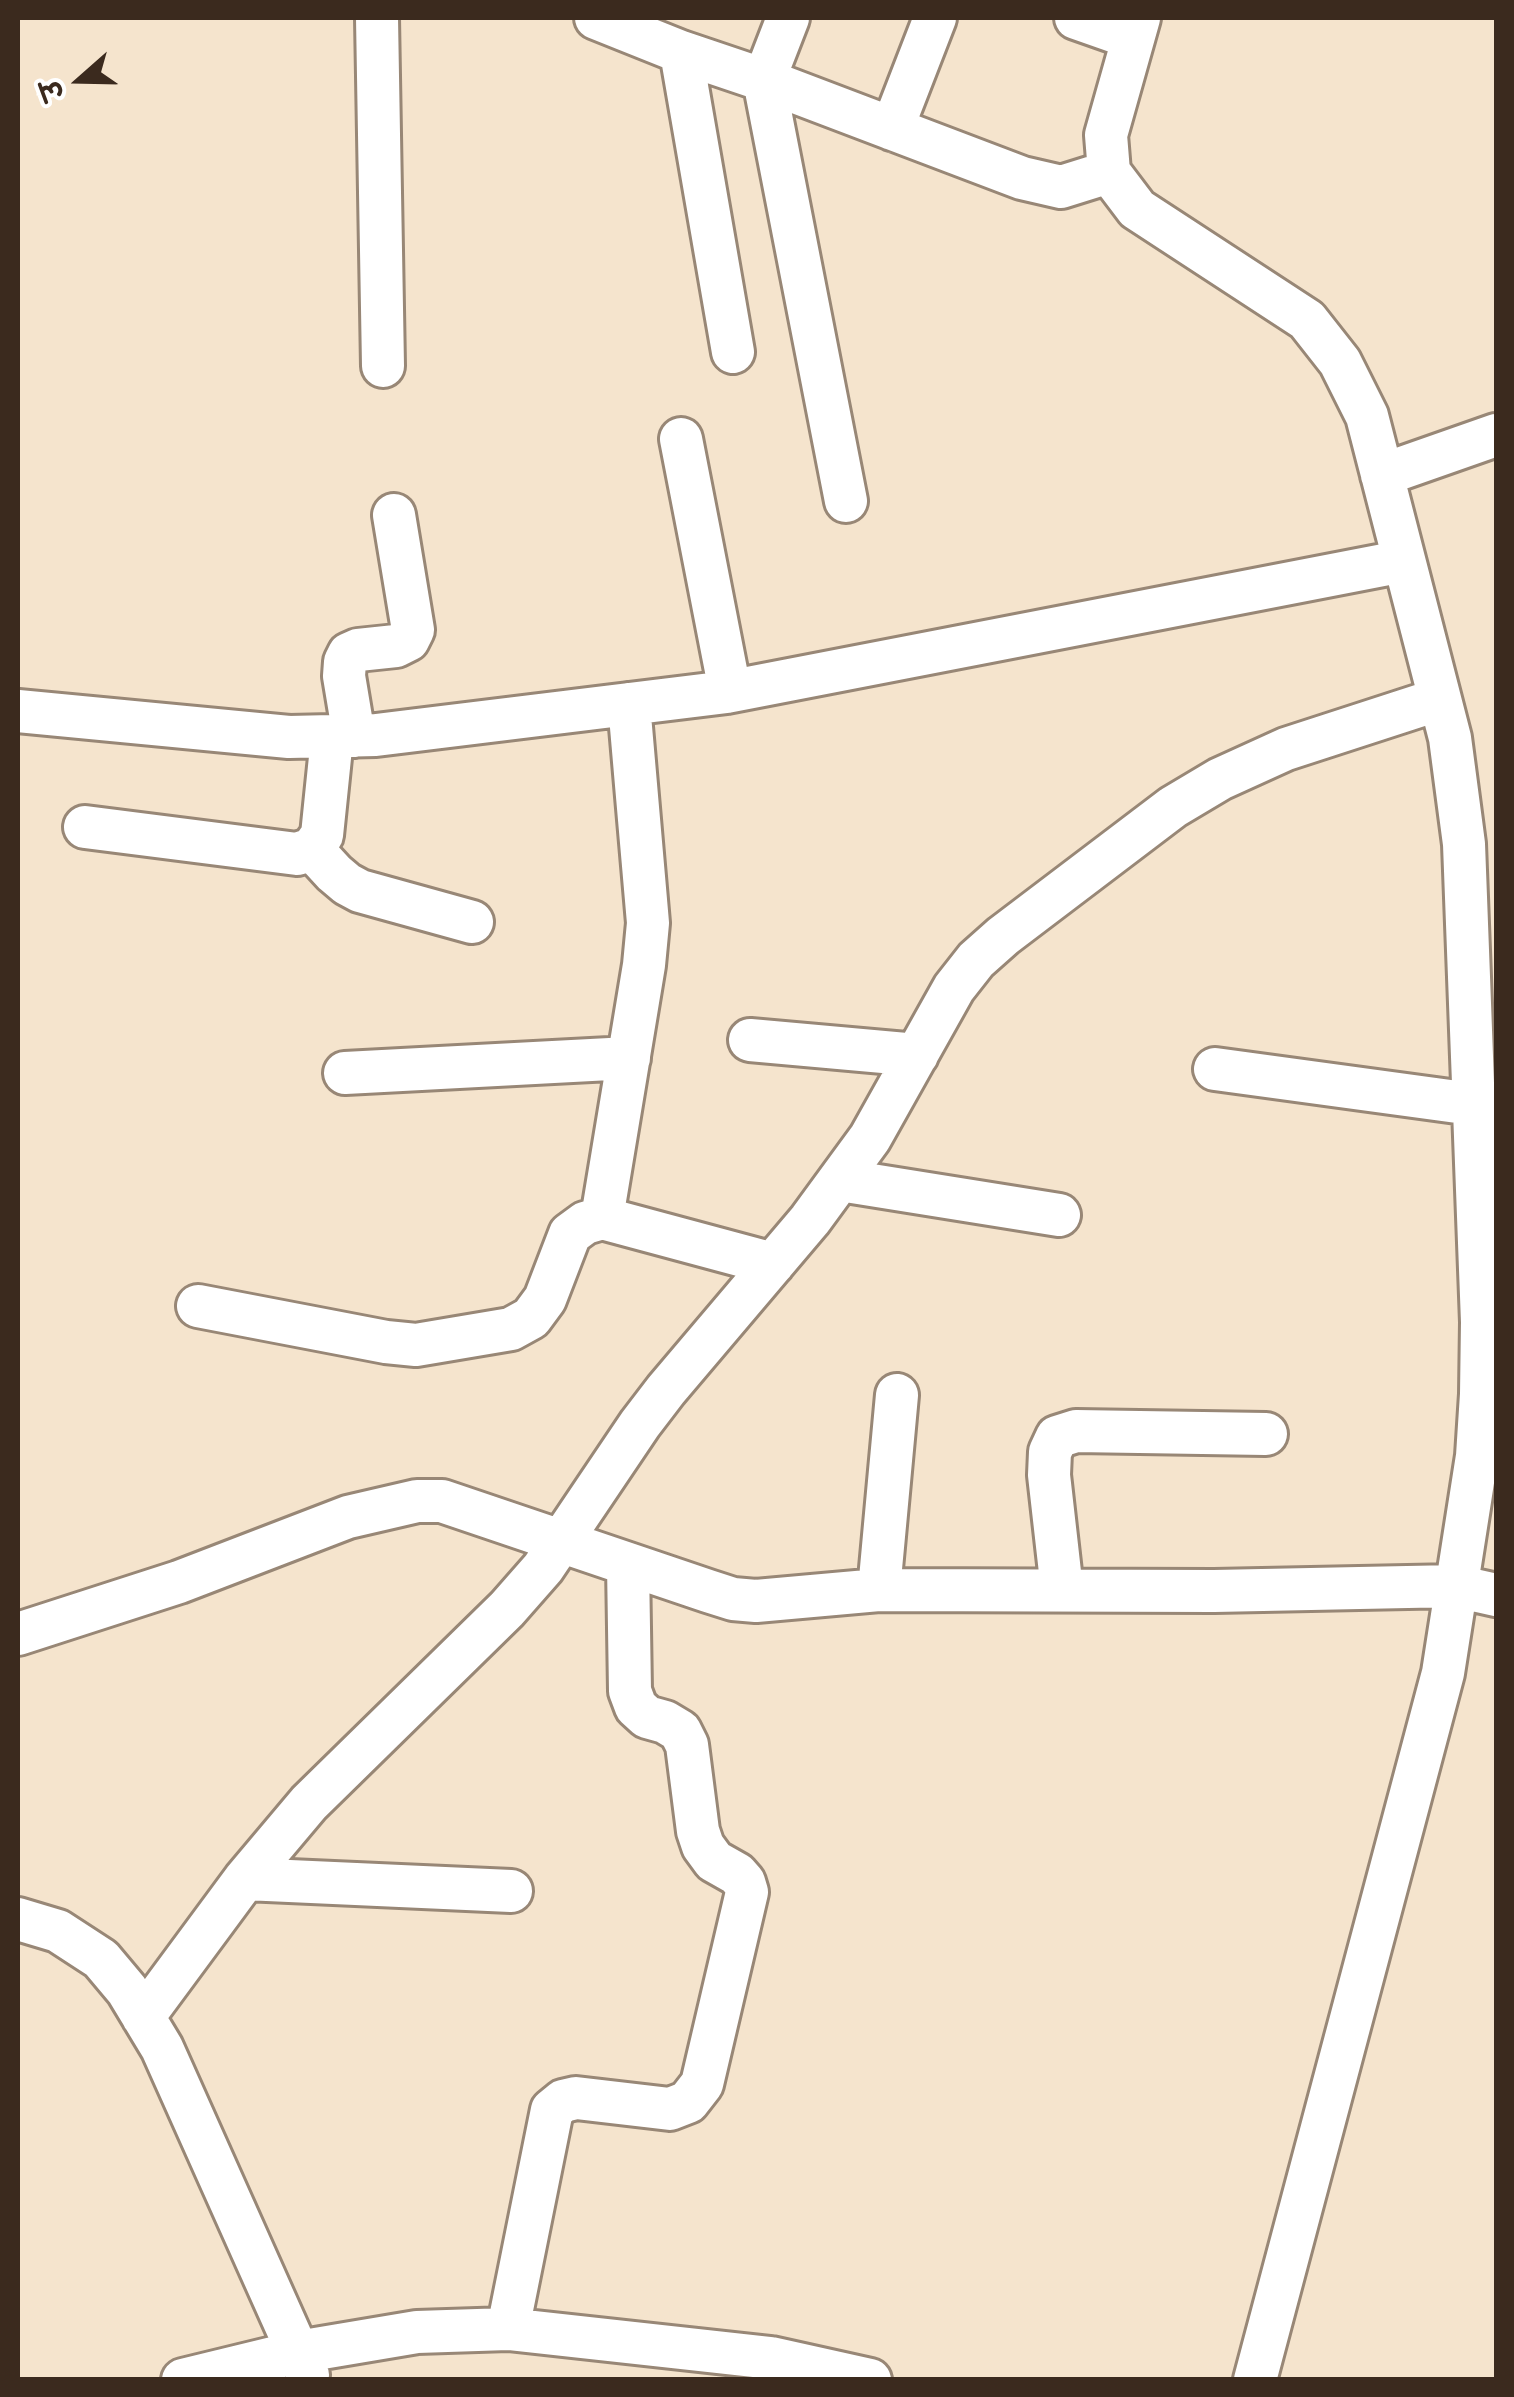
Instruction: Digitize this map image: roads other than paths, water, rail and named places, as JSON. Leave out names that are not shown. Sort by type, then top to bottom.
[{"type":"street","points":[[377,18],[383,366]]},
{"type":"street","points":[[788,18],[764,80],[846,501]]},
{"type":"street","points":[[892,129],[935,18]]},
{"type":"street","points":[[1076,18],[1136,28],[1106,135],[1108,172],[1136,210],[1307,320],[1340,362],[1368,416],[1450,738],[1464,844],[1482,1322],[1476,1591],[1442,1673],[1255,2380]]},
{"type":"street","points":[[620,22],[681,52],[1022,178],[1061,187],[1108,172]]},
{"type":"street","points":[[681,52],[732,352]]},
{"type":"street","points":[[1382,476],[1496,435]]},
{"type":"street","points":[[681,439],[730,691]]},
{"type":"street","points":[[85,828],[296,854],[312,850],[322,835],[343,737],[344,662],[358,650],[396,646],[408,640],[412,630],[394,515]]},
{"type":"street","points":[[18,711],[289,737],[343,737],[730,691],[1404,561]]},
{"type":"street","points":[[143,2017],[245,1879],[309,1803],[544,1568],[649,1412],[773,1264],[870,1138],[954,988],[976,960],[1172,807],[1220,779],[1286,749],[1440,699]]},
{"type":"street","points":[[602,1218],[648,924],[629,704]]},
{"type":"street","points":[[312,850],[334,873],[360,891],[472,922]]},
{"type":"street","points":[[750,1040],[917,1055]]},
{"type":"street","points":[[345,1074],[629,1058]]},
{"type":"street","points":[[1215,1069],[1472,1104]]},
{"type":"street","points":[[840,1180],[1059,1215]]},
{"type":"street","points":[[198,1306],[401,1344],[511,1329],[531,1318],[545,1299],[570,1234],[585,1222],[602,1218],[773,1264]]},
{"type":"street","points":[[879,1590],[897,1395]]},
{"type":"street","points":[[1062,1590],[1049,1475],[1050,1452],[1057,1437],[1076,1431],[1266,1434]]},
{"type":"street","points":[[18,1634],[178,1582],[348,1516],[416,1501],[442,1502],[732,1599],[756,1601],[879,1590],[1476,1591]]},
{"type":"street","points":[[508,2328],[552,2110],[562,2101],[576,2098],[670,2109],[688,2102],[702,2084],[747,1892],[737,1874],[714,1860],[703,1846],[687,1746],[680,1731],[648,1717],[636,1707],[630,1691],[628,1565]]},
{"type":"street","points":[[245,1879],[512,1891]]},
{"type":"street","points":[[18,1918],[58,1931],[101,1959],[127,1990],[162,2048],[304,2366]]},
{"type":"street","points":[[183,2380],[304,2366],[418,2332],[508,2328],[771,2358],[870,2380]]}]
